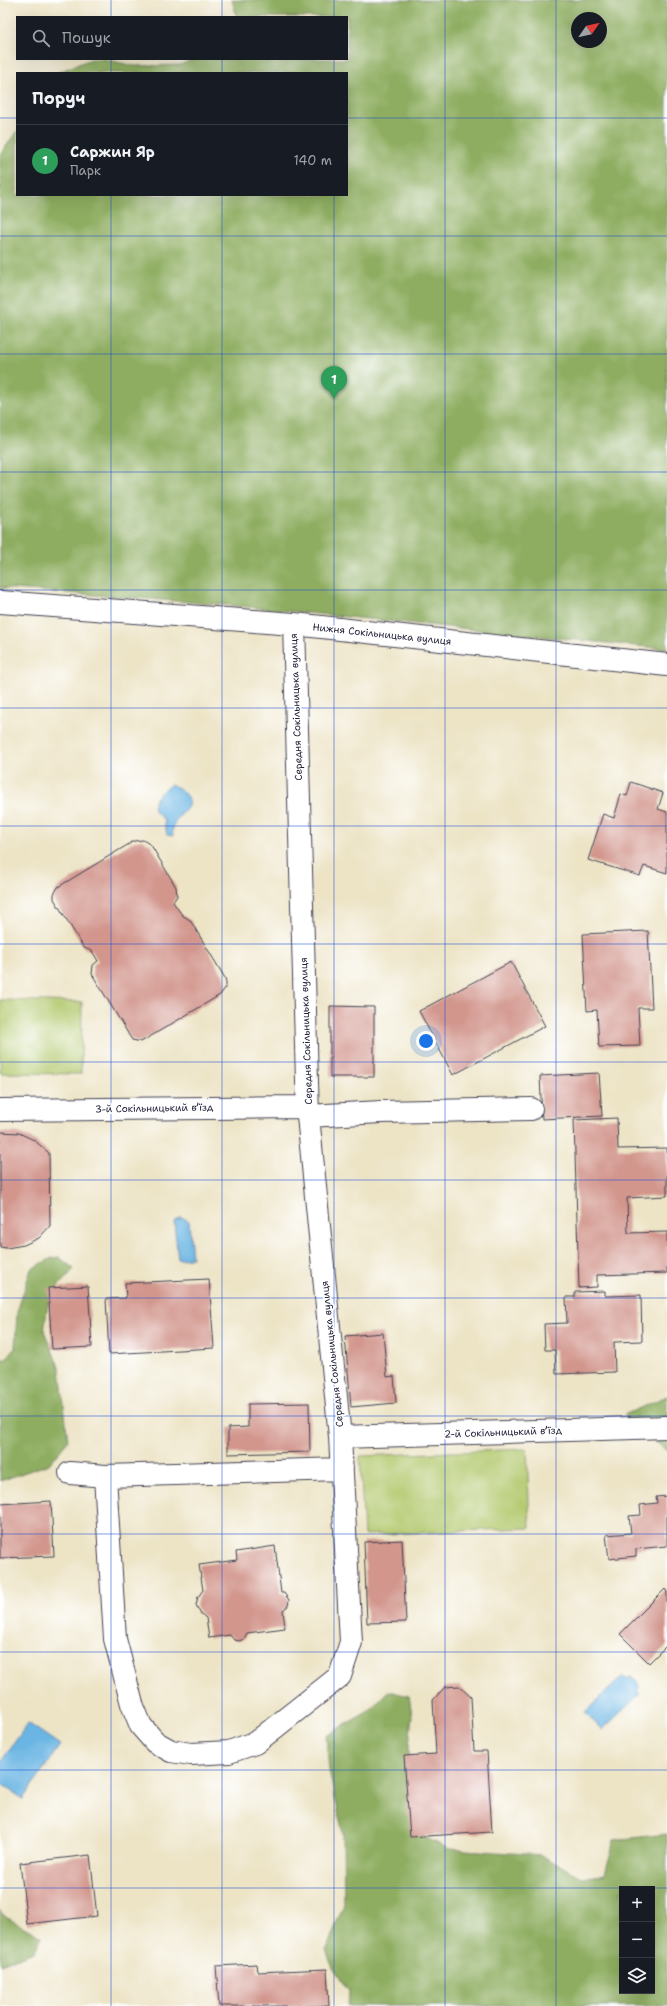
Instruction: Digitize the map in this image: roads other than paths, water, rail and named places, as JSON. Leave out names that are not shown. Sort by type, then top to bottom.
[{"type":"street","name":"Нижня Сокільницька вулиця","points":[[0,602],[294,624],[667,665]]},
{"type":"street","name":"Середня Сокільницька вулиця","points":[[105,1476],[115,1639],[132,1704],[141,1726],[155,1742],[172,1751],[198,1753],[229,1752],[255,1743],[340,1676],[351,1642],[340,1437],[308,1111],[294,624]]},
{"type":"street","name":"3-й Сокільницький в’їзд","points":[[0,1110],[381,1112],[531,1109]]},
{"type":"street","name":"2-й Сокільницький в’їзд","points":[[340,1437],[667,1427]]},
{"type":"street","points":[[70,1474],[105,1476],[342,1469]]},
{"type":"water","points":[[171,784],[183,792],[188,799],[189,804],[176,820],[173,827],[173,836],[167,835],[164,820],[153,809],[157,797]]},
{"type":"water","points":[[181,1217],[189,1221],[192,1258],[178,1259],[174,1222]]},
{"type":"water","points":[[623,1676],[626,1679],[631,1677],[636,1680],[639,1686],[637,1692],[640,1694],[602,1730],[585,1712]]},
{"type":"water","points":[[28,1723],[60,1745],[23,1799],[0,1783],[0,1763]]},
{"type":"place","name":"Саржин Яр","points":[[334,399]]}]
